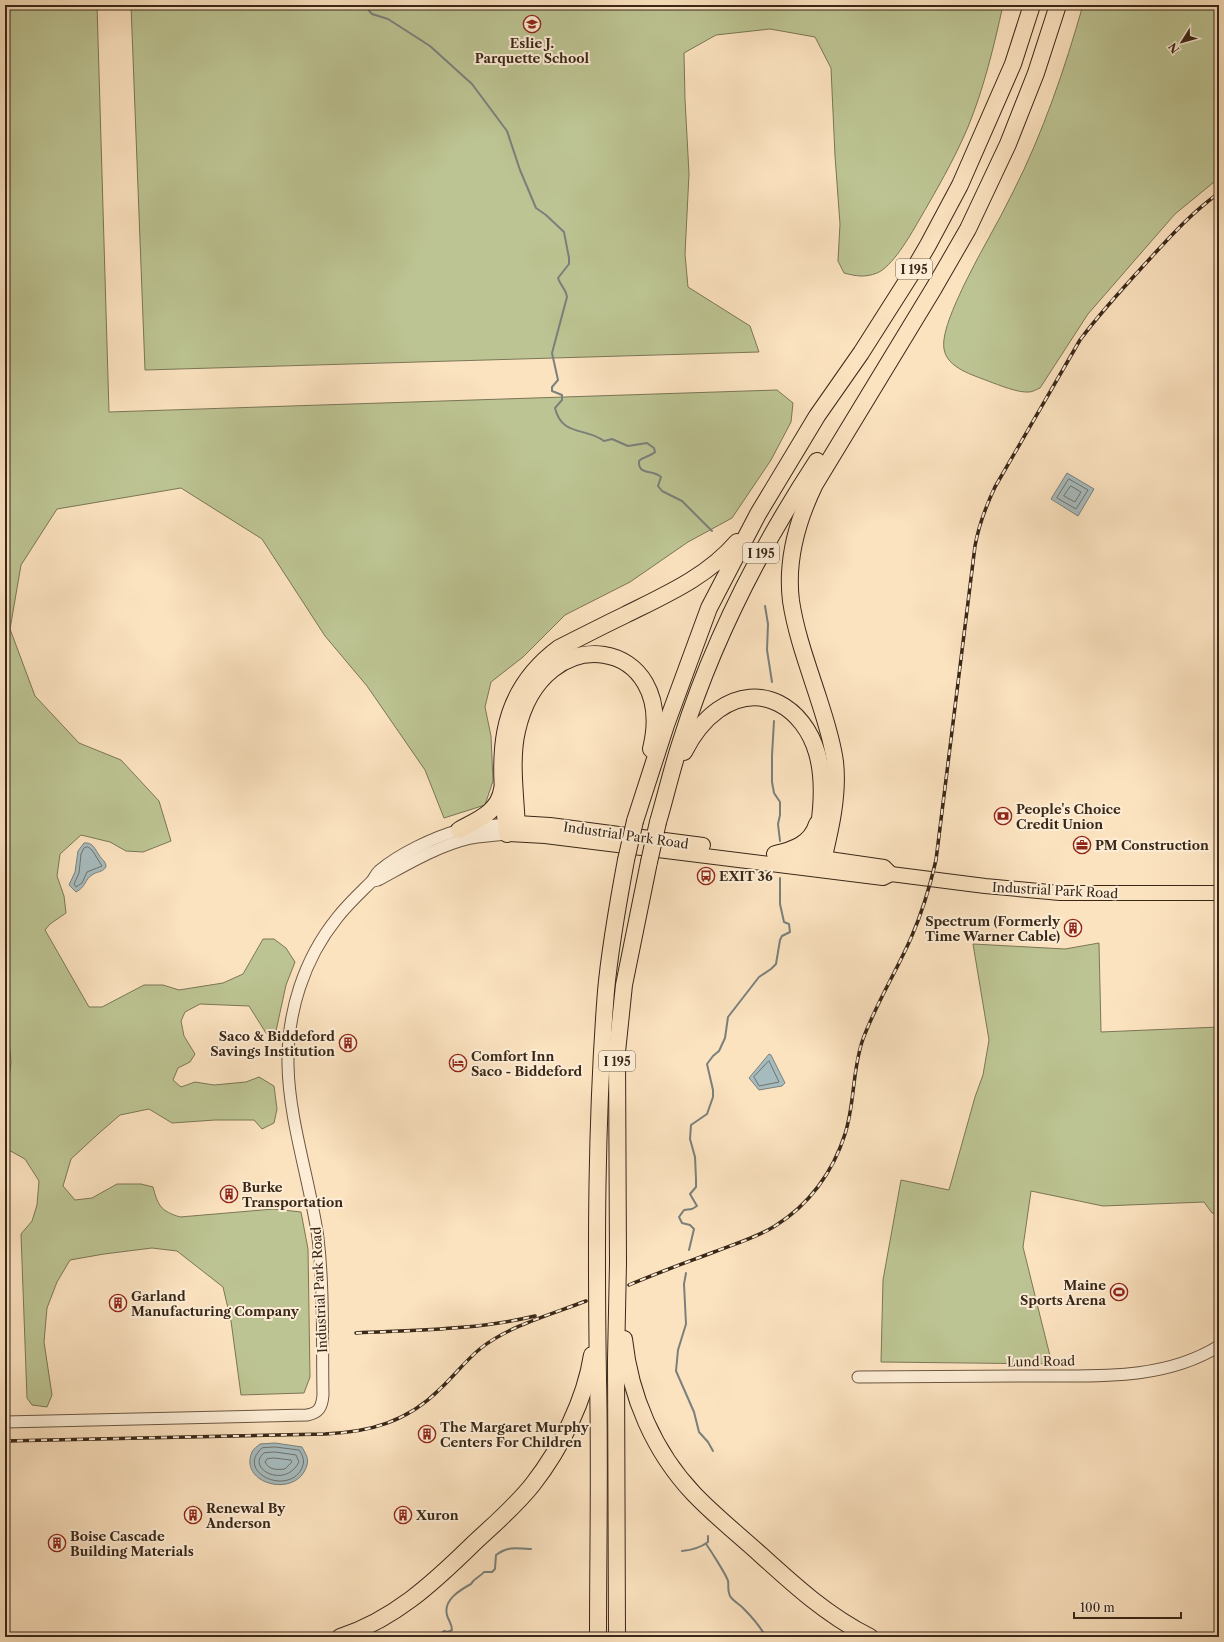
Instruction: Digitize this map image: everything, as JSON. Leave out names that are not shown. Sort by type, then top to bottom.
[{"type":"highway","name":"I 195","points":[[597,1320],[599,1125],[606,998],[618,904],[626,860],[635,821],[666,725],[708,608],[758,514],[817,416],[862,353],[928,246],[960,185],[1013,64],[1032,5]]},
{"type":"highway","name":"I 195","points":[[618,1263],[616,1110],[618,1045],[624,985],[658,822],[683,734],[711,660],[761,553],[791,501],[837,430],[895,353],[968,229],[1008,144],[1036,73],[1058,5]]},
{"type":"highway","points":[[818,863],[829,836],[833,812],[835,764],[829,730],[795,620],[790,586],[792,555],[800,518],[815,484],[895,353]]},
{"type":"highway","points":[[459,830],[487,814],[497,805],[502,793],[502,750],[508,718],[516,697],[540,664],[559,648],[696,578],[724,556],[739,540],[758,514]]},
{"type":"highway","points":[[512,829],[515,744],[517,730],[525,707],[540,682],[556,666],[571,658],[588,654],[612,656],[625,662],[637,672],[644,682],[653,705],[654,718],[651,746],[635,821]]},
{"type":"highway","points":[[671,776],[688,743],[712,714],[734,702],[746,698],[765,698],[790,709],[804,724],[811,737],[817,754],[821,774],[818,863]]},
{"type":"highway","points":[[503,780],[512,829]]},
{"type":"highway","points":[[775,854],[794,849],[808,840],[815,829],[820,813]]},
{"type":"highway","points":[[618,1263],[616,1360],[618,1637]]},
{"type":"highway","points":[[618,1263],[628,1367],[640,1407],[650,1431],[664,1456],[683,1482],[703,1503],[791,1582],[824,1609],[849,1626],[870,1637]]},
{"type":"highway","points":[[340,1637],[359,1630],[385,1617],[412,1600],[512,1508],[533,1484],[558,1448],[577,1406],[592,1357],[597,1320]]},
{"type":"highway","points":[[597,1320],[599,1470],[598,1637]]},
{"type":"main road","name":"Industrial Park Road","points":[[512,829],[550,825],[775,854],[883,878],[891,874],[1040,892],[1125,894],[1219,893]]},
{"type":"main road","name":"Industrial Park Road","points":[[512,829],[545,836],[818,863]]},
{"type":"street","name":"Industrial Park Road","points":[[5,1422],[307,1415],[316,1413],[321,1408],[323,1395],[320,1260],[315,1217],[291,1098],[288,1064],[289,1032],[296,1000],[304,975],[316,948],[337,917],[372,881],[380,870],[405,854],[459,830],[512,829]]},
{"type":"street","name":"Industrial Park Road","points":[[372,881],[378,880],[431,852],[448,845],[512,829]]},
{"type":"street","name":"Lund Road","points":[[858,1377],[1120,1374],[1170,1367],[1187,1362],[1219,1346]]},
{"type":"green space","points":[[5,5],[97,5],[109,412],[777,390],[793,403],[791,422],[771,460],[732,518],[688,542],[630,582],[565,615],[523,657],[491,682],[485,707],[491,736],[493,781],[485,805],[444,818],[425,770],[367,686],[325,636],[262,539],[181,488],[57,509],[21,565],[10,629],[35,696],[79,743],[121,760],[159,801],[171,841],[143,852],[126,851],[110,842],[81,835],[60,854],[57,876],[64,896],[66,913],[50,924],[45,930],[89,1007],[102,1007],[144,985],[163,985],[179,990],[223,983],[243,974],[263,939],[274,939],[286,948],[295,962],[286,985],[276,1031],[266,1033],[249,1006],[200,1004],[185,1012],[181,1021],[184,1036],[195,1054],[190,1062],[178,1068],[173,1080],[181,1087],[195,1082],[214,1085],[246,1082],[259,1077],[274,1086],[277,1109],[274,1123],[262,1129],[254,1120],[215,1120],[172,1123],[149,1109],[120,1115],[71,1159],[63,1186],[75,1200],[92,1198],[117,1184],[141,1184],[153,1187],[161,1207],[164,1210],[180,1217],[274,1209],[301,1212],[308,1249],[310,1377],[304,1393],[241,1395],[231,1321],[223,1287],[177,1251],[152,1248],[70,1260],[57,1282],[47,1308],[44,1342],[52,1395],[47,1407],[32,1405],[27,1398],[21,1234],[32,1221],[37,1205],[39,1181],[25,1159],[5,1148],[5,1115],[11,1062],[8,1031],[5,1028]]},
{"type":"green space","points":[[131,5],[1003,5],[984,82],[968,127],[957,151],[931,199],[900,250],[883,270],[868,276],[856,276],[844,273],[838,261],[840,224],[831,68],[815,37],[770,29],[716,35],[684,53],[689,174],[685,254],[688,287],[750,326],[759,352],[145,370]]},
{"type":"green space","points":[[1083,5],[1219,5],[1219,178],[1175,214],[1088,314],[1040,388],[1030,392],[1025,392],[1003,387],[955,366],[946,356],[944,349],[945,334],[958,297],[1024,170],[1044,124],[1069,52]]},
{"type":"green space","points":[[1099,943],[1101,1032],[1219,1027],[1219,1214],[1212,1213],[1204,1202],[1103,1206],[1031,1191],[1023,1247],[1052,1364],[881,1362],[883,1280],[901,1180],[949,1190],[975,1097],[983,1075],[989,1040],[973,944],[1065,949]]},
{"type":"water","points":[[1067,473],[1094,489],[1078,516],[1051,499]]},
{"type":"water","points":[[84,843],[93,846],[105,862],[106,867],[90,877],[82,888],[76,892],[69,885],[75,872],[78,851]]},
{"type":"water","points":[[769,1054],[771,1055],[785,1083],[782,1086],[759,1090],[749,1078]]},
{"type":"water","points":[[275,1443],[302,1447],[308,1462],[304,1472],[297,1480],[288,1484],[278,1485],[268,1483],[259,1478],[253,1471],[250,1462],[253,1450],[260,1444]]},
{"type":"waterway","points":[[364,5],[372,14],[388,19],[430,46],[472,84],[507,131],[520,170],[536,208],[564,232],[569,264],[558,278],[567,297],[552,353],[558,380],[552,387],[552,391],[562,395],[562,400],[555,408],[558,417],[569,427],[590,434],[604,441],[612,439],[628,446],[647,443],[654,448],[655,452],[639,461],[639,466],[641,469],[661,477],[658,486],[662,491],[682,501],[712,531]]},
{"type":"waterway","points":[[765,606],[768,624],[767,650],[772,682]]},
{"type":"waterway","points":[[774,721],[772,782],[774,793],[780,802],[778,824],[780,841]]},
{"type":"waterway","points":[[689,1250],[694,1229],[690,1225],[682,1223],[679,1217],[684,1210],[692,1209],[697,1206],[690,1194],[696,1187],[695,1157],[690,1139],[691,1125],[707,1114],[713,1097],[713,1090],[707,1064],[719,1051],[725,1038],[728,1017],[759,977],[776,964],[780,940],[782,936],[790,932],[789,924],[784,922],[780,904],[780,878]]},
{"type":"waterway","points":[[686,1273],[684,1284],[686,1324],[678,1350],[676,1371],[694,1412],[699,1432],[708,1442],[713,1451]]},
{"type":"waterway","points":[[682,1551],[696,1548],[705,1544],[708,1542],[708,1536]]},
{"type":"waterway","points":[[706,1544],[727,1578],[730,1596],[749,1614],[766,1637]]},
{"type":"waterway","points":[[440,1637],[439,1635],[444,1631],[448,1632],[452,1630],[446,1610],[453,1596],[471,1584],[484,1572],[492,1572],[495,1569],[496,1555],[500,1552],[513,1548],[531,1549]]},
{"type":"railway","points":[[629,1285],[768,1230],[787,1218],[799,1208],[809,1198],[827,1174],[845,1134],[859,1051],[863,1039],[915,929],[936,860],[975,546],[986,508],[995,487],[1080,340],[1137,272],[1190,217],[1219,193]]},
{"type":"railway","points":[[5,1441],[325,1434],[372,1428],[387,1423],[414,1410],[445,1384],[481,1348],[493,1340],[531,1321],[586,1301]]},
{"type":"railway","points":[[356,1333],[469,1327],[513,1321],[535,1316]]},
{"type":"place","name":"Eslie J. Parquette School","points":[[532,24]]},
{"type":"place","name":"People's Choice Credit Union","points":[[1003,816]]},
{"type":"place","name":"PM Construction","points":[[1082,845]]},
{"type":"place","name":"EXIT 36","points":[[706,876]]},
{"type":"place","name":"Spectrum (Formerly Time Warner Cable)","points":[[1073,928]]},
{"type":"place","name":"Saco & Biddeford Savings Institution","points":[[348,1043]]},
{"type":"place","name":"Comfort Inn Saco - Biddeford","points":[[458,1063]]},
{"type":"place","name":"Burke Transportation","points":[[229,1194]]},
{"type":"place","name":"Maine Sports Arena","points":[[1119,1292]]},
{"type":"place","name":"Garland Manufacturing Company","points":[[118,1303]]},
{"type":"place","name":"The Margaret Murphy Centers For Children","points":[[427,1434]]},
{"type":"place","name":"Renewal By Anderson","points":[[193,1515]]},
{"type":"place","name":"Xuron","points":[[403,1515]]},
{"type":"place","name":"Boise Cascade Building Materials","points":[[57,1543]]}]
